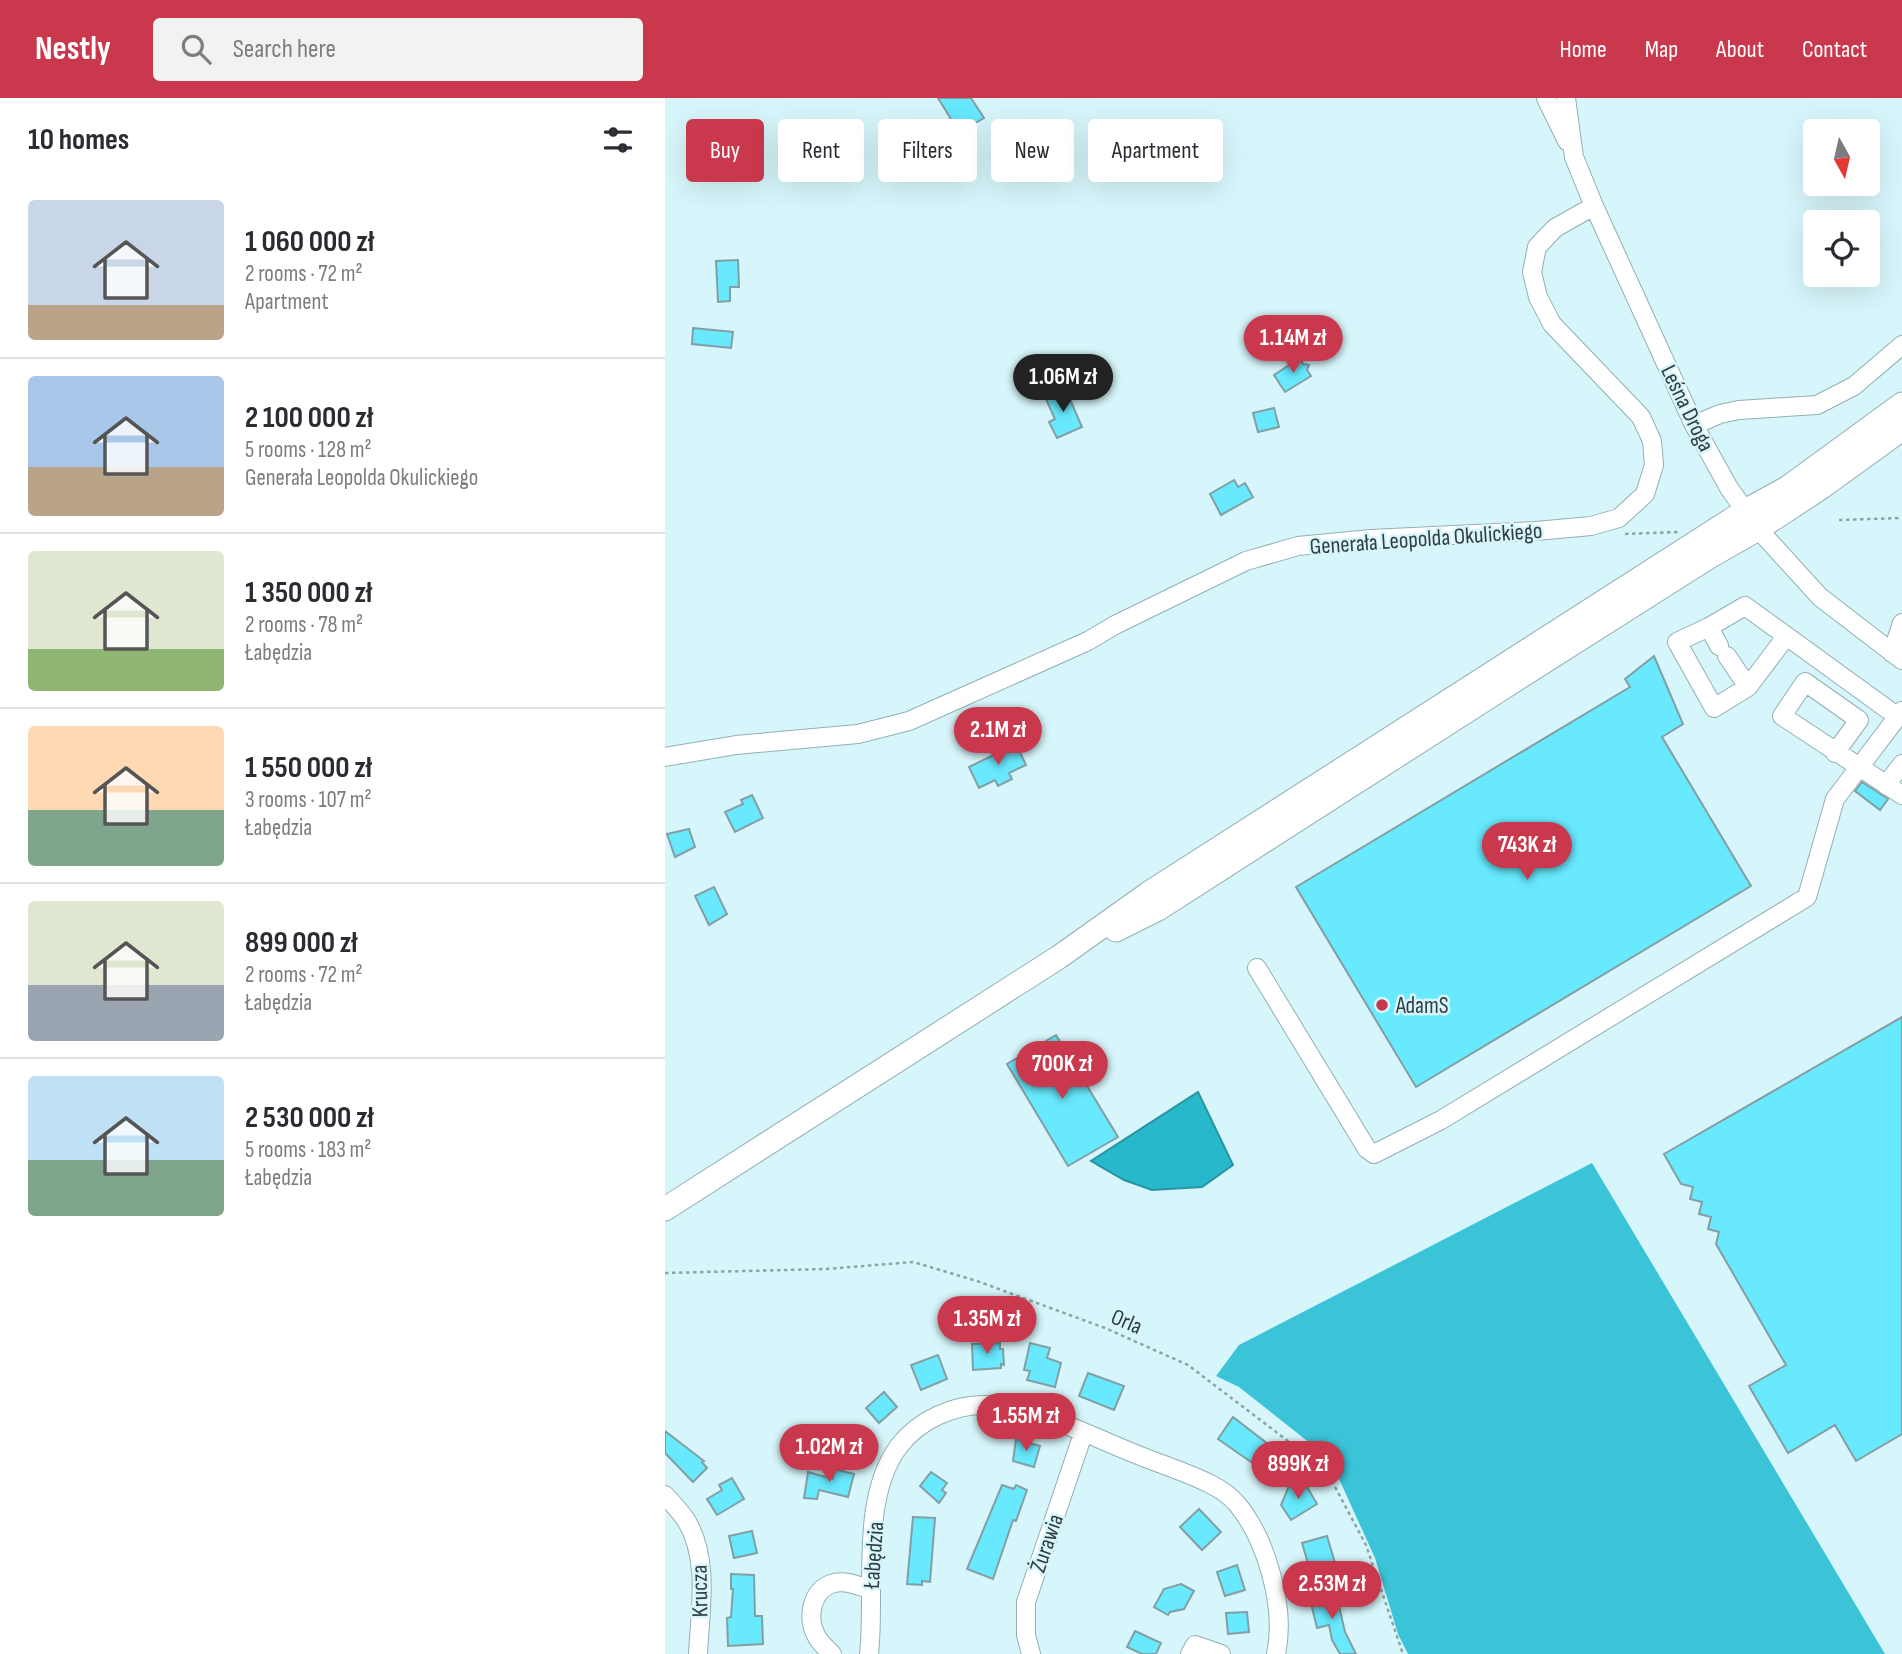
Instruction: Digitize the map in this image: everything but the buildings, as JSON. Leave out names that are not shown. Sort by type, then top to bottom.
[{"type":"main road","points":[[665,1209],[1059,957],[1158,909],[1709,556],[1787,488],[1902,404]]},
{"type":"main road","points":[[1752,520],[1822,486],[1902,429]]},
{"type":"street","points":[[1546,98],[1574,157]]},
{"type":"street","name":"Leśna Droga","points":[[1566,98],[1574,157],[1594,206],[1694,425],[1729,488],[1752,520],[1820,597],[1897,656]]},
{"type":"street","name":"Generała Leopolda Okulickiego","points":[[665,757],[736,745],[858,734],[909,721],[1088,641],[1246,561],[1298,546],[1371,539],[1564,529],[1591,526],[1619,518],[1645,494],[1654,465],[1652,441],[1641,417],[1552,324],[1538,298],[1532,272],[1538,247],[1555,228],[1594,206]]},
{"type":"street","points":[[1694,425],[1720,414],[1739,410],[1817,405],[1854,386],[1902,345]]},
{"type":"street","points":[[1257,968],[1367,1149],[1374,1154],[1440,1121],[1807,897],[1835,799],[1900,714],[1785,638],[1745,606],[1677,642],[1714,708],[1748,687],[1785,638]]},
{"type":"street","points":[[1897,656],[1902,623]]},
{"type":"street","points":[[1709,627],[1748,687]]},
{"type":"street","points":[[1835,753],[1902,795]]},
{"type":"street","points":[[1886,785],[1902,764]]},
{"type":"street","name":"Łabędzia","points":[[869,1654],[874,1518],[884,1476],[898,1447],[921,1424],[948,1411],[986,1405],[1022,1410],[1213,1485],[1236,1503],[1257,1534],[1271,1570],[1278,1618],[1276,1654]]},
{"type":"street","name":"Żurawia","points":[[1031,1654],[1026,1634],[1025,1602],[1083,1434]]},
{"type":"street","name":"Krucza","points":[[665,1495],[686,1521],[698,1550],[702,1574],[698,1654]]},
{"type":"street","points":[[832,1654],[817,1638],[811,1621],[812,1605],[821,1591],[831,1584],[847,1583],[870,1589]]},
{"type":"street","points":[[1190,1654],[1195,1645],[1221,1654]]},
{"type":"path","points":[[1839,520],[1902,518]]},
{"type":"path","name":"Orla","points":[[665,1273],[825,1269],[913,1262],[977,1281],[1105,1328],[1188,1365],[1326,1470],[1366,1545],[1403,1654]]},
{"type":"shaded area","points":[[1198,1092],[1233,1165],[1202,1187],[1152,1190],[1124,1180],[1091,1161]]},
{"type":"shaded area","points":[[1592,1163],[1885,1654],[1408,1654],[1398,1634],[1375,1558],[1330,1459],[1239,1387],[1216,1376],[1239,1345]]},
{"type":"place","name":"AdamS","points":[[1382,1005]]}]
